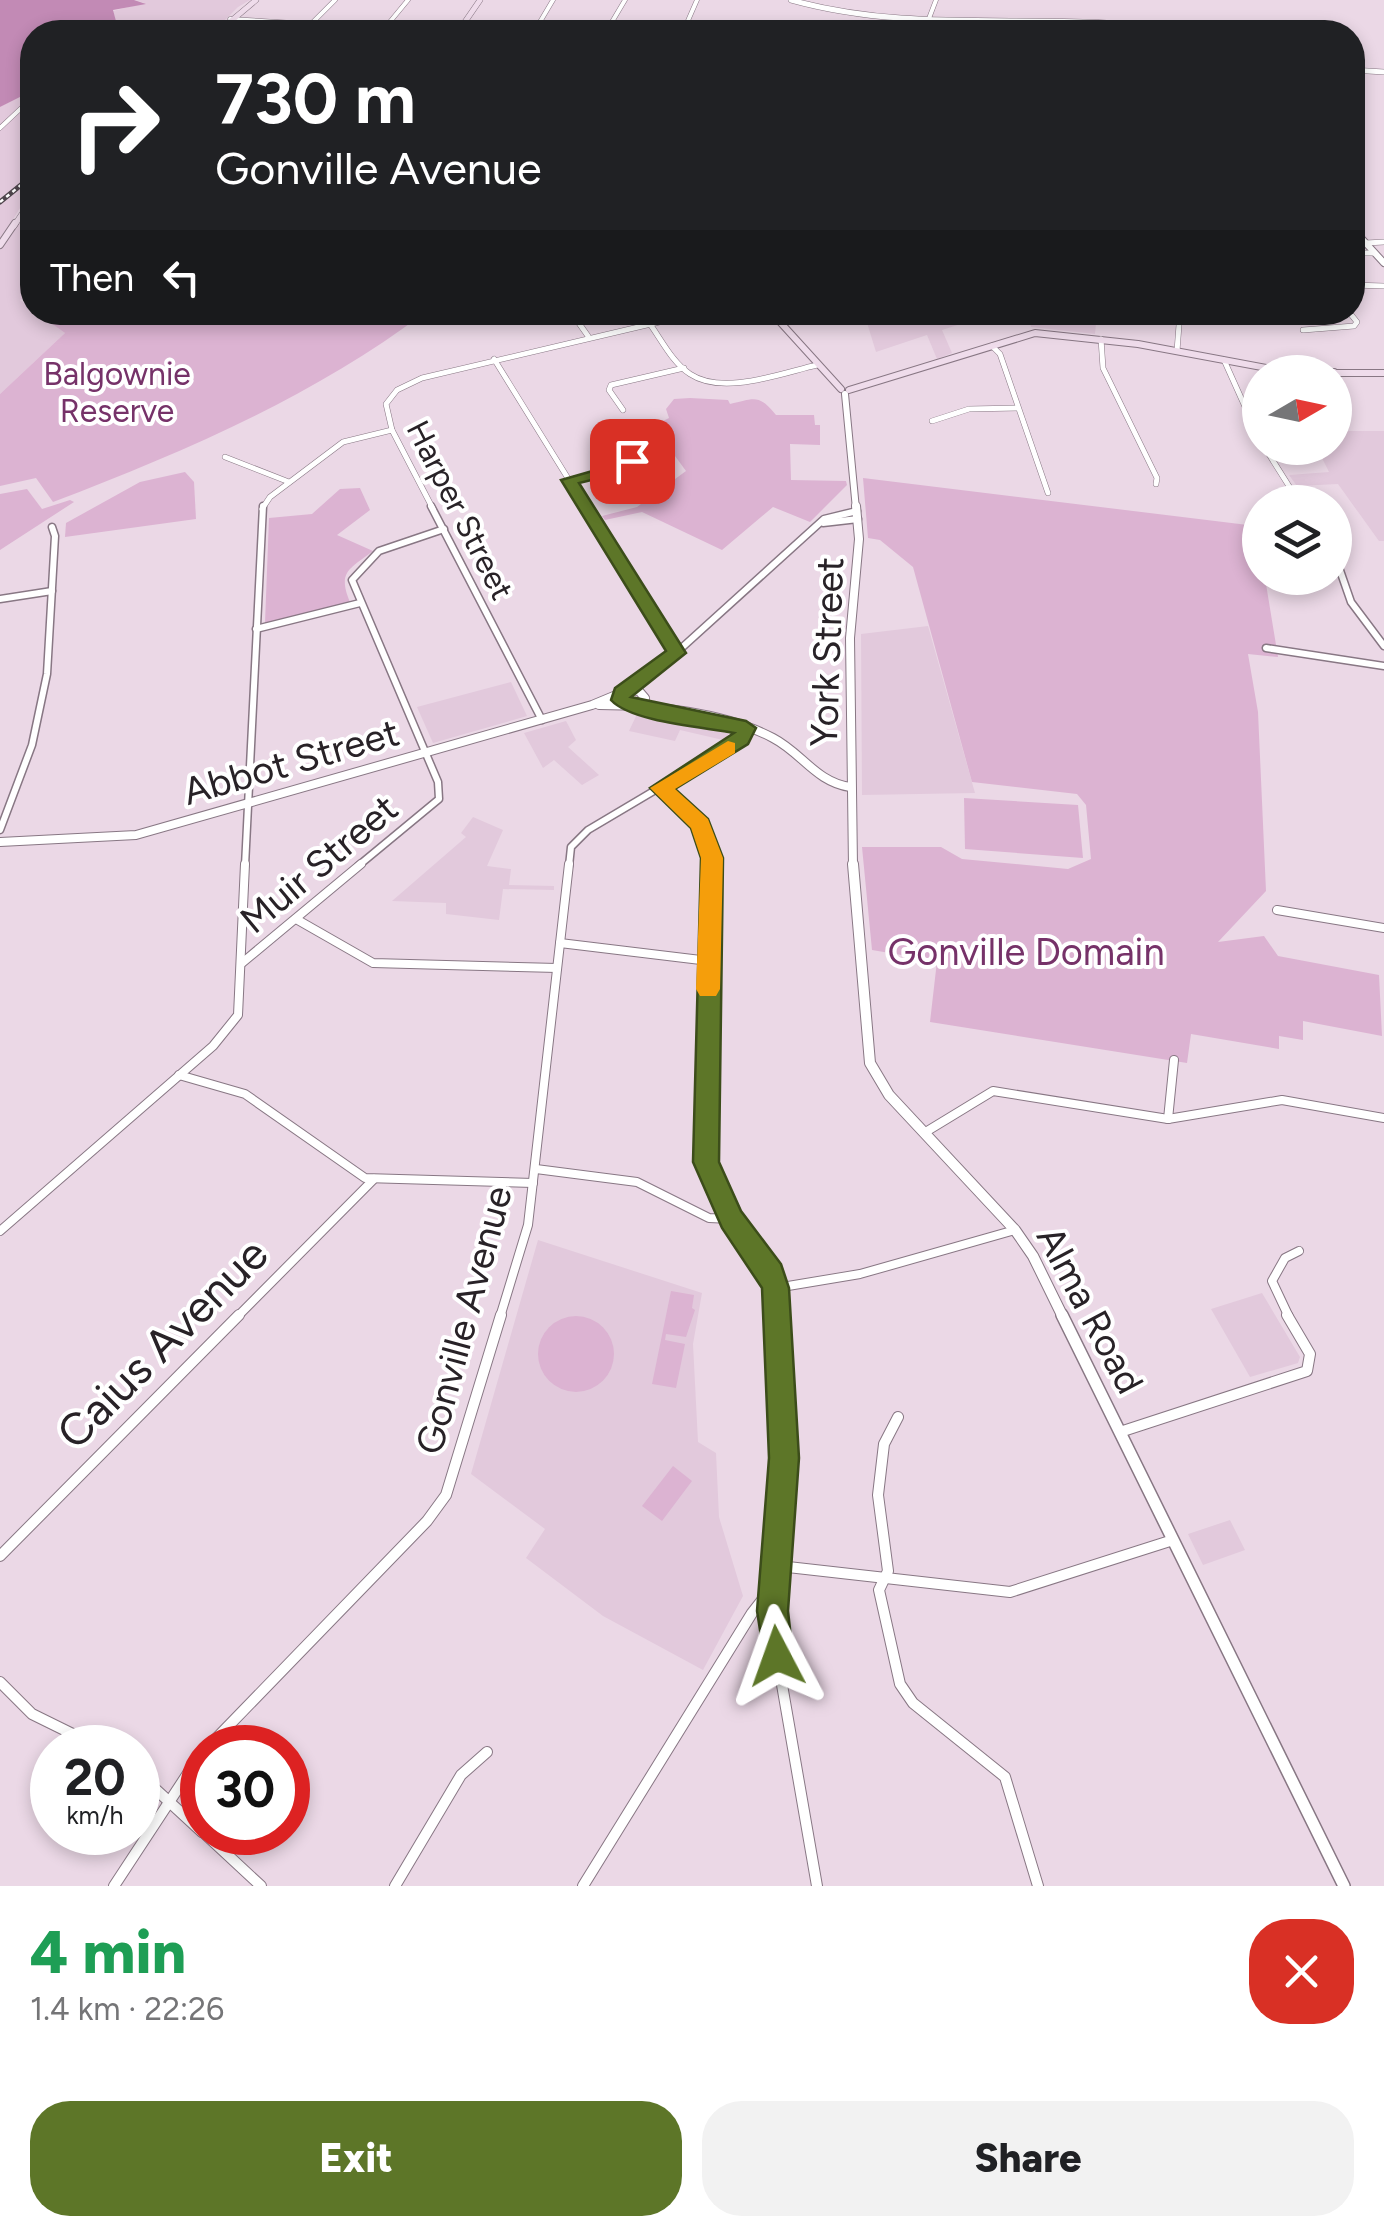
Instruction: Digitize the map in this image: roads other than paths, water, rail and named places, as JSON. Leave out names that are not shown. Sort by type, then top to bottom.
[{"type":"main road","points":[[230,19],[256,0]]},
{"type":"main road","points":[[0,246],[20,217]]},
{"type":"main road","points":[[782,325],[845,391],[1040,333],[1242,363]]},
{"type":"main road","points":[[1352,372],[1384,373]]},
{"type":"street","points":[[318,20],[335,0]]},
{"type":"street","points":[[391,20],[408,0]]},
{"type":"street","points":[[791,0],[831,10],[919,20]]},
{"type":"street","points":[[230,19],[247,20]]},
{"type":"street","points":[[1012,20],[1106,20]]},
{"type":"street","points":[[0,128],[20,109]]},
{"type":"street","points":[[1366,243],[1384,242]]},
{"type":"street","points":[[1366,243],[1384,263]]},
{"type":"street","points":[[1365,253],[1374,253]]},
{"type":"street","points":[[581,325],[588,336]]},
{"type":"street","name":"Harper Street","points":[[542,720],[392,430],[385,408],[396,390],[422,378],[645,325]]},
{"type":"street","points":[[651,325],[696,378],[722,382],[817,365]]},
{"type":"street","points":[[1177,352],[1179,325]]},
{"type":"street","points":[[1304,330],[1355,325]]},
{"type":"street","points":[[1101,340],[1103,368],[1157,478],[1156,484]]},
{"type":"street","points":[[992,346],[1000,354],[1048,493]]},
{"type":"street","points":[[494,360],[676,653]]},
{"type":"street","points":[[1224,360],[1242,400]]},
{"type":"street","points":[[623,410],[609,390],[610,384],[684,368]]},
{"type":"street","name":"York Street","points":[[845,391],[858,515],[850,638],[850,787]]},
{"type":"street","points":[[932,421],[962,410],[1018,408]]},
{"type":"street","points":[[0,1231],[179,1076],[234,1022],[240,1008],[262,508],[289,482],[343,442],[392,430]]},
{"type":"street","points":[[225,458],[289,482]]},
{"type":"street","points":[[569,480],[634,465]]},
{"type":"street","points":[[850,787],[832,784],[778,740],[746,728],[630,705],[620,698],[822,523],[858,515]]},
{"type":"street","points":[[0,830],[32,745],[47,674],[52,527]]},
{"type":"street","points":[[425,753],[352,580],[358,570],[401,540],[444,529]]},
{"type":"street","points":[[0,599],[52,592]]},
{"type":"street","points":[[1348,595],[1384,646]]},
{"type":"street","points":[[256,629],[360,603]]},
{"type":"street","points":[[663,632],[680,638],[694,637]]},
{"type":"street","points":[[1266,648],[1384,666]]},
{"type":"street","points":[[644,680],[644,695]]},
{"type":"street","points":[[627,690],[644,695],[667,712]]},
{"type":"street","name":"Abbot Street","points":[[0,842],[123,838],[592,706],[627,690]]},
{"type":"street","points":[[630,705],[644,695]]},
{"type":"street","name":"Abbot Street","points":[[592,706],[630,705]]},
{"type":"street","name":"Gonville Avenue","points":[[228,1725],[441,1504],[451,1484],[525,1234],[536,1169],[569,856],[575,841],[741,740],[746,728]]},
{"type":"street","name":"Muir Street","points":[[242,963],[439,799],[438,782],[425,753]]},
{"type":"street","name":"Alma Road","points":[[850,787],[852,870],[870,1063],[889,1096],[1016,1230],[1344,1886]]},
{"type":"street","points":[[661,788],[700,824],[712,858],[704,1145],[711,1178],[731,1219],[771,1272],[776,1288],[784,1458],[773,1633],[817,1886]]},
{"type":"street","points":[[1277,910],[1384,928]]},
{"type":"street","points":[[296,919],[373,963],[557,968]]},
{"type":"street","points":[[560,943],[708,960]]},
{"type":"street","points":[[1168,1119],[1174,1060]]},
{"type":"street","points":[[179,1076],[192,1084],[245,1094],[356,1172],[374,1179],[534,1183]]},
{"type":"street","points":[[924,1133],[993,1091],[1168,1119],[1282,1100],[1384,1118]]},
{"type":"street","points":[[536,1169],[637,1182],[709,1218],[731,1219]]},
{"type":"street","name":"Caius Avenue","points":[[0,1556],[374,1179]]},
{"type":"street","points":[[776,1288],[860,1274],[1016,1230]]},
{"type":"street","points":[[1120,1432],[1306,1371],[1310,1354],[1272,1281],[1278,1266],[1299,1251]]},
{"type":"street","points":[[898,1417],[884,1444],[878,1480],[888,1571],[879,1590],[905,1693],[1002,1773],[1009,1785],[1038,1886]]},
{"type":"street","points":[[584,1886],[776,1578],[788,1567],[1010,1592],[1173,1540]]},
{"type":"street","points":[[0,1682],[32,1714],[54,1725]]},
{"type":"street","points":[[395,1886],[460,1775],[487,1752]]},
{"type":"street","name":"Gonville Avenue","points":[[114,1886],[180,1783]]},
{"type":"street","points":[[160,1793],[180,1811]]},
{"type":"street","points":[[228,1855],[261,1886]]},
{"type":"railway","points":[[0,202],[20,186]]},
{"type":"park label","name":"Balgownie Reserve","points":[[117,392]]},
{"type":"park label","name":"Gonville Domain","points":[[1026,952]]}]
